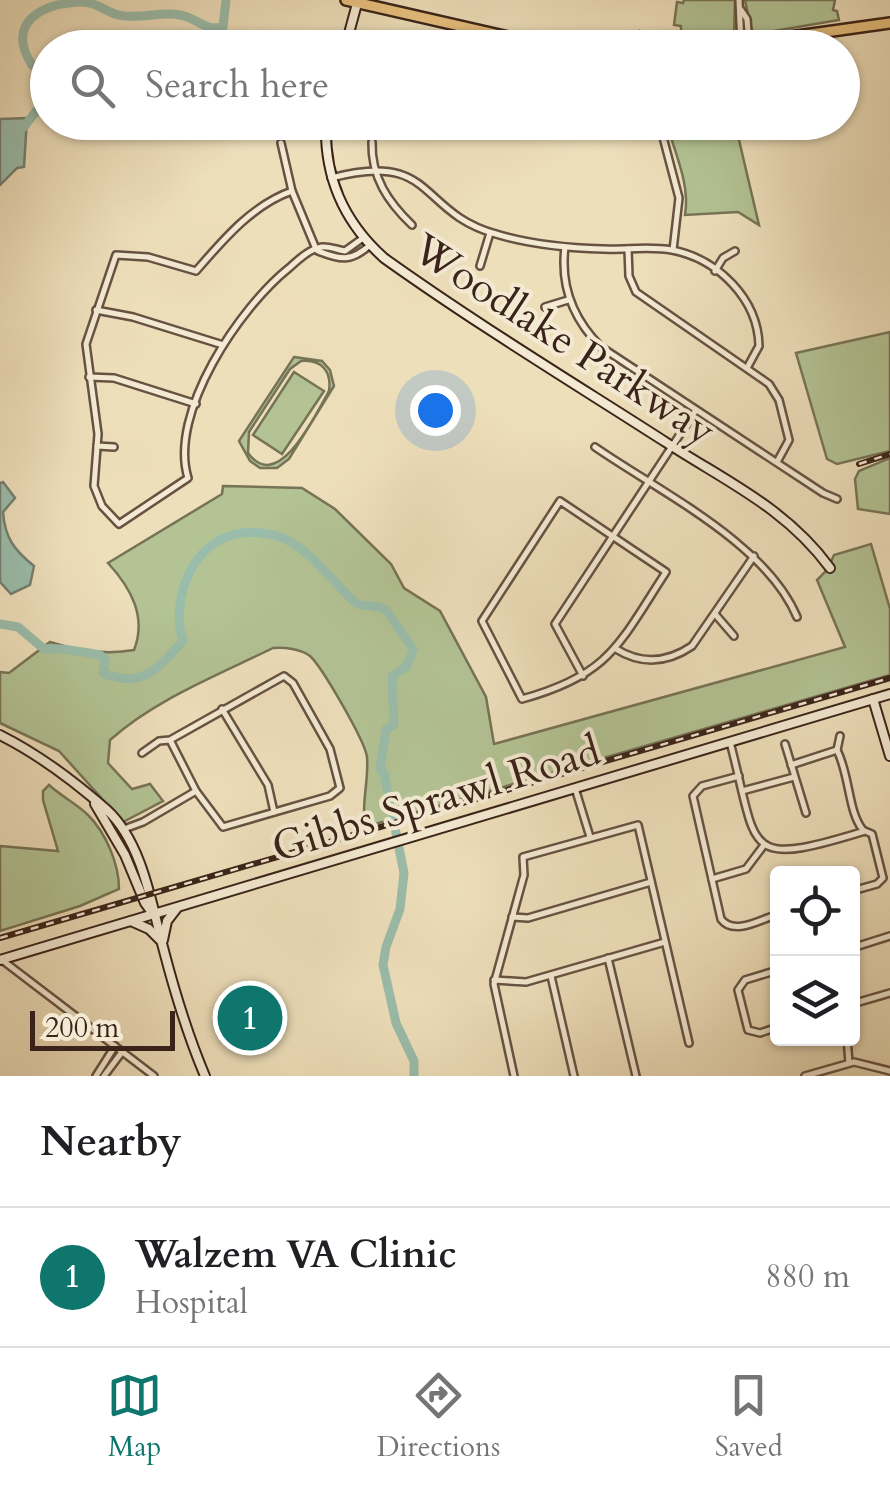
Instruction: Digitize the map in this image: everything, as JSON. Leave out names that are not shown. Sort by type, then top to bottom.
[{"type":"main road","points":[[346,0],[479,30]]},
{"type":"main road","points":[[350,30],[358,1]]},
{"type":"main road","points":[[842,30],[890,23]]},
{"type":"main road","name":"Woodlake Parkway","points":[[328,140],[331,178],[346,213],[367,242],[394,265],[784,517],[830,568]]},
{"type":"main road","name":"Gibbs Sprawl Road","points":[[1,960],[890,694]]},
{"type":"main road","points":[[873,699],[890,756]]},
{"type":"main road","points":[[0,735],[50,763],[106,810],[130,844],[205,1076]]},
{"type":"main road","points":[[95,803],[149,902]]},
{"type":"main road","points":[[149,902],[177,907],[167,921],[162,945]]},
{"type":"main road","points":[[149,902],[131,921],[149,929],[162,945]]},
{"type":"street","points":[[740,0],[747,19],[746,30]]},
{"type":"street","points":[[664,140],[679,198],[672,250]]},
{"type":"street","points":[[372,142],[374,169],[389,201],[412,225]]},
{"type":"street","points":[[281,143],[292,191],[316,250]]},
{"type":"street","points":[[331,178],[374,169],[408,176],[462,220],[490,233],[565,246],[672,250],[714,271],[743,295],[756,324],[759,346],[748,368]]},
{"type":"street","points":[[292,191],[273,198],[247,218],[196,271],[148,257],[116,255],[86,344],[97,423],[96,494],[119,524],[188,478],[182,452],[196,404],[223,345],[262,292],[284,271],[316,250],[352,258],[367,242]]},
{"type":"street","points":[[480,266],[490,233]]},
{"type":"street","points":[[565,246],[568,300],[582,326],[600,347],[837,499]]},
{"type":"street","points":[[628,249],[628,276],[641,298],[769,384],[778,400],[788,440],[777,463]]},
{"type":"street","points":[[714,271],[723,258],[735,251]]},
{"type":"street","points":[[545,307],[568,300]]},
{"type":"street","points":[[96,310],[223,345]]},
{"type":"street","points":[[89,378],[114,378],[196,404]]},
{"type":"street","points":[[584,676],[555,624],[696,410]]},
{"type":"street","points":[[97,446],[114,447]]},
{"type":"street","points":[[595,448],[754,556],[780,585],[797,617]]},
{"type":"street","points":[[560,501],[613,537],[666,572],[616,649],[584,676],[522,699],[482,622],[560,501]]},
{"type":"street","points":[[616,649],[639,660],[666,659],[692,646],[754,556]]},
{"type":"street","points":[[715,614],[734,636]]},
{"type":"street","points":[[142,754],[158,741],[170,740],[284,676],[293,683],[330,749],[340,788],[330,796],[223,827],[196,792],[170,740]]},
{"type":"street","points":[[222,709],[268,785],[274,812]]},
{"type":"street","points":[[840,736],[837,750],[851,789],[852,814],[865,832]]},
{"type":"street","points":[[730,742],[751,828],[764,846],[780,851],[806,849],[865,832],[872,834],[882,878],[877,884],[860,889]]},
{"type":"street","points":[[785,744],[806,814]]},
{"type":"street","points":[[791,765],[837,750]]},
{"type":"street","points":[[738,776],[702,786],[693,793],[712,880],[721,919],[728,927],[770,916]]},
{"type":"street","points":[[742,791],[794,776]]},
{"type":"street","points":[[575,788],[590,837]]},
{"type":"street","points":[[121,830],[196,792]]},
{"type":"street","points":[[130,844],[132,833],[143,822]]},
{"type":"street","points":[[514,1076],[494,980],[524,875],[523,857],[638,825],[689,1043]]},
{"type":"street","points":[[712,880],[746,869],[764,846]]},
{"type":"street","points":[[512,917],[528,918],[651,882]]},
{"type":"street","points":[[860,945],[890,936]]},
{"type":"street","points":[[494,980],[521,983],[666,942]]},
{"type":"street","points":[[17,954],[17,974]]},
{"type":"street","points":[[608,958],[636,1076]]},
{"type":"street","points":[[1,960],[154,1076]]},
{"type":"street","points":[[770,973],[740,984],[738,994],[748,1030],[760,1033],[770,1030]]},
{"type":"street","points":[[550,976],[574,1076]]},
{"type":"street","points":[[860,1002],[890,993]]},
{"type":"street","points":[[96,1076],[115,1046]]},
{"type":"street","points":[[848,1046],[849,1063]]},
{"type":"street","points":[[104,1076],[122,1052]]},
{"type":"street","points":[[805,1076],[849,1063],[867,1063],[890,1071]]},
{"type":"shaded area","points":[[735,0],[734,30],[681,30],[681,26],[674,25],[677,2]]},
{"type":"shaded area","points":[[745,0],[835,0],[833,10],[839,20],[780,30],[751,29]]},
{"type":"shaded area","points":[[27,118],[24,167],[17,168],[0,185],[0,119]]},
{"type":"shaded area","points":[[672,140],[739,140],[759,225],[738,212],[685,215],[679,162]]},
{"type":"shaded area","points":[[890,332],[890,451],[837,464],[827,459],[796,353]]},
{"type":"shaded area","points":[[294,357],[322,361],[330,370],[334,386],[310,426],[329,384],[327,372],[319,364],[301,361],[290,369],[249,432],[248,453],[260,463],[271,464],[283,458],[304,434],[289,459],[277,468],[260,468],[250,461],[239,441]]},
{"type":"shaded area","points":[[294,372],[324,391],[282,454],[253,435]]},
{"type":"shaded area","points":[[890,458],[890,514],[858,509],[855,479],[859,471]]},
{"type":"shaded area","points":[[3,482],[15,498],[3,512],[8,536],[34,566],[30,585],[11,594],[0,582]]},
{"type":"shaded area","points":[[223,486],[302,488],[335,509],[391,564],[404,588],[440,611],[486,697],[494,744],[845,647],[817,580],[834,555],[871,544],[890,609],[890,675],[365,827],[367,757],[351,721],[310,656],[292,649],[273,648],[167,700],[110,740],[108,763],[132,789],[150,784],[163,801],[123,822],[59,751],[0,723],[0,672],[9,673],[50,642],[92,651],[134,650],[138,615],[124,582],[108,563],[222,494]]},
{"type":"shaded area","points":[[49,785],[94,822],[114,859],[119,889],[80,906],[0,931],[0,846],[58,851],[43,800],[43,791]]},
{"type":"waterway","points":[[30,61],[23,37],[26,26],[32,17],[55,6],[88,2],[119,15],[180,15],[216,28],[223,27],[226,0]]},
{"type":"waterway","points":[[24,127],[30,119]]},
{"type":"waterway","points":[[0,624],[18,627],[44,649],[100,655],[105,659],[103,673],[117,678],[140,677],[158,667],[183,641],[180,603],[193,566],[208,548],[242,533],[286,539],[308,555],[356,603],[386,610],[413,649],[407,666],[392,676],[394,725],[386,729],[380,769],[404,873],[400,909],[383,965],[396,1023],[414,1061],[414,1076]]},
{"type":"railway","points":[[859,464],[890,454]]},
{"type":"railway","points":[[0,938],[890,678]]},
{"type":"place","name":"Walzem VA Clinic","points":[[250,1018]]}]
